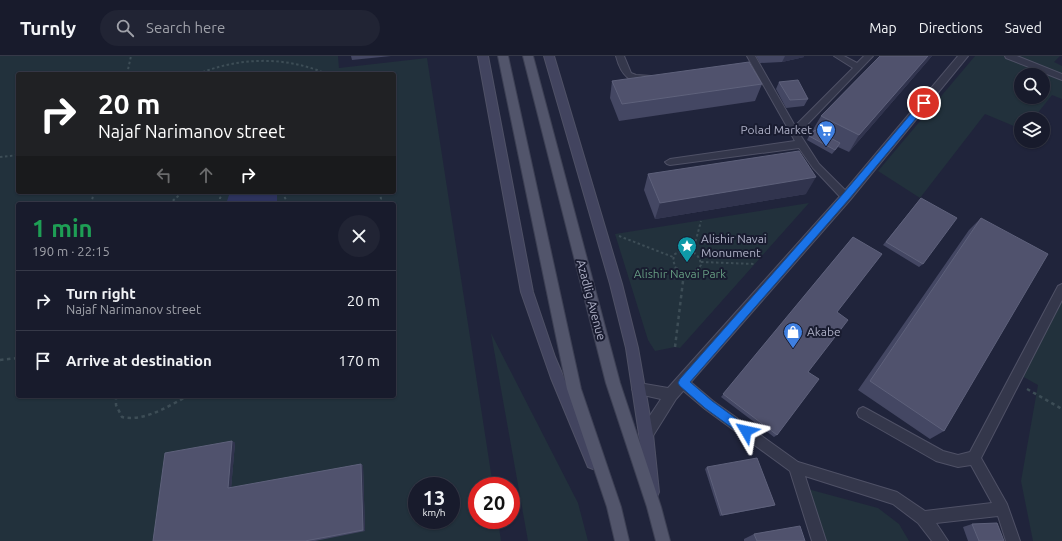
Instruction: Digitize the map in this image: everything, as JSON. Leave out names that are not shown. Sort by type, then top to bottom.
[{"type":"main road","points":[[483,56],[527,292],[538,330],[564,396],[614,508]]},
{"type":"main road","points":[[503,56],[574,389],[614,508],[622,541]]},
{"type":"main road","name":"Azadlig Avenue","points":[[528,56],[613,383],[664,541]]},
{"type":"main road","points":[[550,56],[616,284],[632,348],[646,434],[654,507]]},
{"type":"street","points":[[646,434],[672,396],[846,196],[963,56]]},
{"type":"street","points":[[639,389],[672,396]]},
{"type":"lane","points":[[620,56],[624,71],[627,75],[640,79],[655,77]]},
{"type":"lane","points":[[750,56],[751,65],[816,166],[846,196]]},
{"type":"lane","points":[[838,56],[858,67]]},
{"type":"lane","points":[[794,133],[870,56]]},
{"type":"lane","points":[[1009,56],[1062,77]]},
{"type":"lane","points":[[670,162],[801,144]]},
{"type":"lane","points":[[974,458],[1062,289]]},
{"type":"lane","points":[[683,383],[709,405],[795,467],[897,499],[923,518],[941,541]]},
{"type":"lane","points":[[863,413],[941,457],[958,460],[974,458]]},
{"type":"lane","points":[[974,458],[1002,509],[1014,541]]},
{"type":"lane","points":[[795,467],[819,541]]},
{"type":"lane","points":[[923,518],[1002,509]]},
{"type":"path","points":[[127,72],[131,56]]},
{"type":"path","points":[[203,72],[228,61],[253,58]]},
{"type":"path","points":[[322,69],[325,72]]},
{"type":"path","points":[[0,157],[16,155]]},
{"type":"path","points":[[171,202],[181,194]]},
{"type":"path","points":[[693,252],[700,221]]},
{"type":"path","points":[[614,234],[673,257]]},
{"type":"path","points":[[688,250],[693,252],[697,254],[701,262],[701,266],[697,272],[684,273],[679,271],[673,265],[673,257],[678,251],[688,250]]},
{"type":"path","points":[[701,262],[755,264]]},
{"type":"path","points":[[675,347],[684,273]]},
{"type":"path","points":[[0,360],[16,358]]},
{"type":"path","points":[[1014,382],[1062,409]]},
{"type":"path","points":[[116,398],[116,405],[122,416],[132,419],[149,414],[184,398]]},
{"type":"green space","points":[[0,56],[338,56],[339,68],[427,58],[492,477],[468,477],[468,529],[499,529],[501,541],[0,541]]},
{"type":"green space","points":[[975,56],[1060,56],[1054,62],[1062,66],[1062,99],[1052,95],[1050,98],[1050,68],[1014,68],[1014,104],[1045,104],[1039,112],[1014,112],[1014,126],[985,114],[920,198],[878,171]]},
{"type":"green space","name":"Alishir Navai Park","points":[[809,203],[680,348],[675,347],[655,351],[648,340],[615,234]]},
{"type":"green space","points":[[1062,301],[1062,541],[1033,541],[1021,481],[1038,385],[1022,376]]},
{"type":"green space","points":[[491,333],[578,503],[588,541],[528,541],[520,496],[520,477],[517,477]]},
{"type":"green space","points":[[804,488],[878,508],[899,524],[909,541],[822,541]]},
{"type":"water","points":[[229,194],[277,194],[278,202],[228,202],[227,201]]},
{"type":"building","points":[[880,56],[928,56],[859,135],[821,116]]},
{"type":"building","points":[[749,62],[762,84],[622,104],[612,81]]},
{"type":"building","points":[[798,80],[808,99],[790,100],[779,82]]},
{"type":"building","points":[[815,130],[840,143],[835,150],[809,136]]},
{"type":"building","points":[[799,151],[816,177],[660,203],[648,174]]},
{"type":"building","points":[[921,198],[957,218],[923,264],[886,242]]},
{"type":"building","points":[[981,218],[1048,254],[944,431],[870,381]]},
{"type":"building","name":"Akabe","points":[[853,237],[882,254],[837,312],[848,320],[808,372],[819,379],[777,435],[723,394]]},
{"type":"building","points":[[232,441],[228,488],[361,464],[363,530],[305,541],[153,541],[165,453]]},
{"type":"building","points":[[757,458],[775,505],[722,515],[707,467]]},
{"type":"building","points":[[997,523],[1004,541],[979,541],[972,524]]},
{"type":"building","points":[[800,526],[805,541],[757,541],[754,534]]},
{"type":"place","name":"Polad Market","points":[[826,147]]},
{"type":"place","name":"Alishir Navai Monument","points":[[687,263]]},
{"type":"place","name":"Akabe","points":[[793,349]]},
{"type":"route","points":[[746,431],[709,405],[683,383],[846,196],[924,103]]}]
